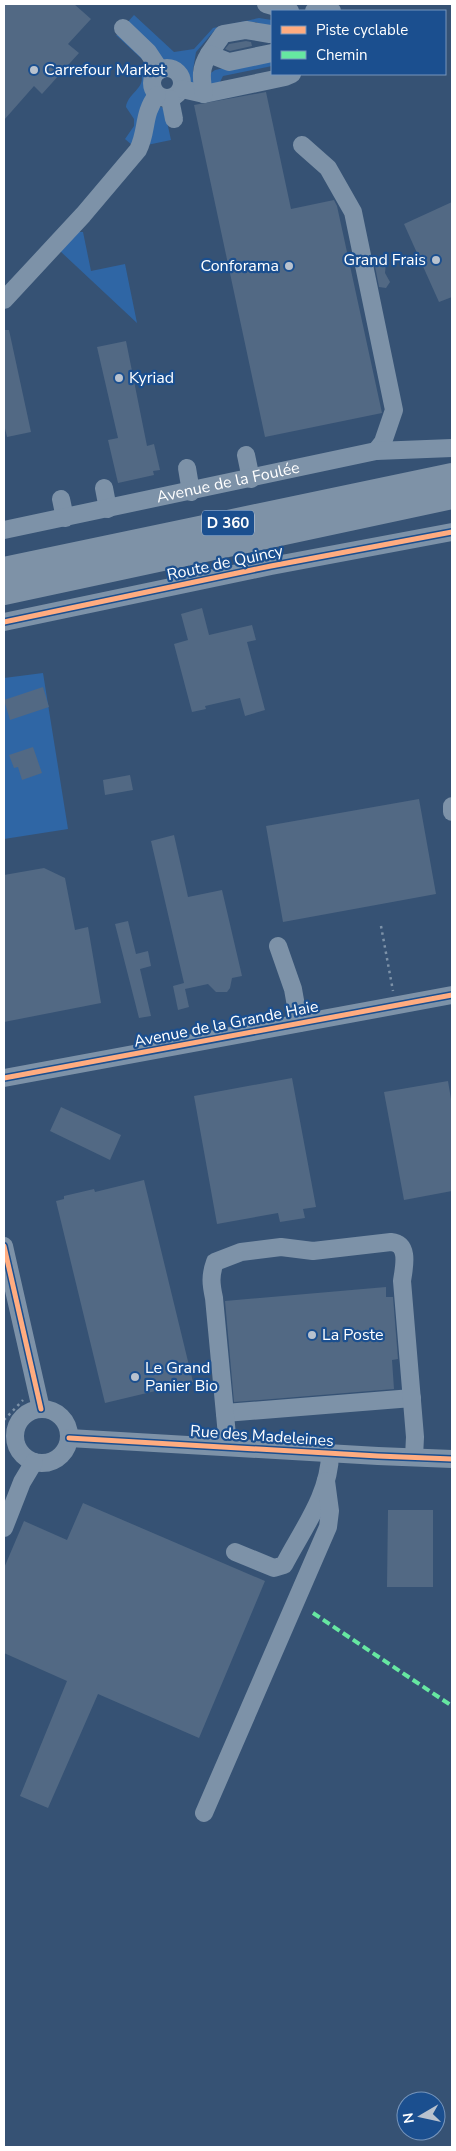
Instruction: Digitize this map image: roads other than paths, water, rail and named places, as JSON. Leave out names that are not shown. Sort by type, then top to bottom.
[{"type":"highway","name":"D 360","points":[[4,570],[452,476]]},
{"type":"highway","name":"D 360","points":[[4,592],[452,496]]},
{"type":"street","points":[[266,4],[287,10]]},
{"type":"street","points":[[123,28],[148,52],[160,70]]},
{"type":"street","points":[[204,94],[200,77],[202,64],[224,39],[247,34],[271,45]]},
{"type":"street","points":[[209,54],[229,62],[271,45]]},
{"type":"street","points":[[4,300],[23,274],[48,247],[80,218],[96,194],[124,167],[143,140],[146,114],[170,94],[182,80],[178,72],[169,68],[160,70],[153,77],[154,91],[170,94],[204,94],[290,75]]},
{"type":"street","points":[[170,94],[174,119]]},
{"type":"street","points":[[302,145],[328,168],[354,212],[394,410],[383,442],[376,451]]},
{"type":"street","name":"Avenue de la Foulée","points":[[4,530],[191,492],[376,451],[452,448]]},
{"type":"street","points":[[246,455],[251,479]]},
{"type":"street","points":[[187,468],[191,492]]},
{"type":"street","points":[[104,488],[108,508]]},
{"type":"street","points":[[61,499],[65,518]]},
{"type":"street","name":"Route de Quincy","points":[[4,622],[271,566],[452,532]]},
{"type":"street","points":[[452,806],[452,812]]},
{"type":"street","points":[[278,946],[293,989],[299,1023]]},
{"type":"street","name":"Avenue de la Grande Haie","points":[[4,1078],[452,996]]},
{"type":"street","points":[[228,1446],[210,1274],[216,1262],[241,1252],[281,1247],[313,1251],[391,1242],[397,1243],[402,1247],[405,1259],[402,1281],[412,1398],[414,1458]]},
{"type":"street","points":[[4,1246],[41,1409]]},
{"type":"street","points":[[225,1413],[412,1398]]},
{"type":"street","points":[[41,1409],[58,1414],[65,1420],[70,1438],[68,1446],[57,1459],[42,1463],[26,1458],[9,1434],[21,1420],[34,1410],[41,1409]]},
{"type":"street","name":"Rue des Madeleines","points":[[70,1438],[452,1459]]},
{"type":"street","points":[[235,1552],[274,1568],[284,1565],[324,1491],[330,1468],[330,1453]]},
{"type":"street","points":[[4,1528],[22,1482],[34,1462]]},
{"type":"street","points":[[204,1812],[328,1526],[330,1511],[326,1481]]},
{"type":"place","name":"Carrefour Market","points":[[34,70]]},
{"type":"place","name":"Grand Frais","points":[[436,260]]},
{"type":"place","name":"Conforama","points":[[289,266]]},
{"type":"place","name":"Kyriad","points":[[119,378]]},
{"type":"place","name":"La Poste","points":[[312,1335]]},
{"type":"place","name":"Le Grand Panier Bio","points":[[135,1377]]}]
